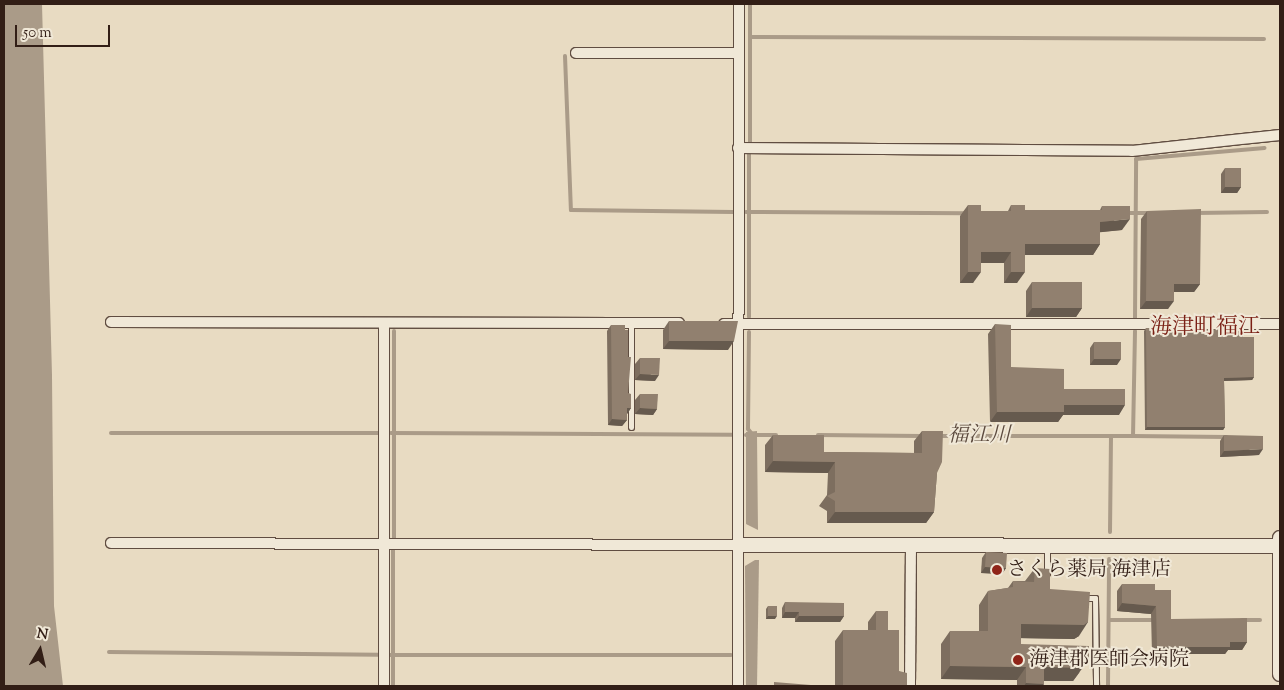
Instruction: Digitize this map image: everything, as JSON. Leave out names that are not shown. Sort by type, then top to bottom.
[{"type":"street","points":[[738,686],[739,4]]},
{"type":"street","points":[[576,53],[739,53]]},
{"type":"street","points":[[738,148],[1132,151],[1280,135]]},
{"type":"street","points":[[111,322],[690,323]]},
{"type":"street","points":[[384,323],[384,686]]},
{"type":"street","points":[[709,324],[1280,324]]},
{"type":"street","points":[[1280,538],[1280,674]]},
{"type":"street","points":[[112,543],[1280,546]]},
{"type":"street","points":[[910,686],[911,545]]},
{"type":"lane","points":[[631,427],[632,323]]},
{"type":"lane","points":[[1047,579],[1048,545]]},
{"type":"lane","points":[[1076,597],[1095,598],[1096,686]]},
{"type":"shaded area","points":[[4,4],[42,4],[52,375],[54,606],[63,686],[4,686]]},
{"type":"shaded area","points":[[757,431],[758,530],[746,524],[746,432]]},
{"type":"shaded area","points":[[755,560],[759,560],[757,686],[746,686],[745,566]]},
{"type":"building","points":[[1225,168],[1241,168],[1241,187],[1225,187]]},
{"type":"building","points":[[968,205],[981,205],[981,211],[1011,211],[1011,205],[1025,205],[1025,210],[1102,210],[1102,206],[1130,206],[1130,219],[1100,222],[1100,244],[1025,244],[1025,272],[1011,272],[1011,252],[981,252],[981,272],[968,272]]},
{"type":"building","points":[[1201,209],[1200,284],[1174,284],[1174,301],[1146,301],[1147,211]]},
{"type":"building","points":[[1032,282],[1082,282],[1082,308],[1032,308]]},
{"type":"building","points":[[669,321],[738,321],[734,341],[669,341]]},
{"type":"building","points":[[995,324],[1011,325],[1011,367],[1064,369],[1064,389],[1125,389],[1125,405],[1064,405],[1064,412],[997,412]]},
{"type":"building","points":[[611,325],[625,325],[625,330],[628,330],[628,357],[631,357],[628,393],[631,394],[631,408],[627,408],[627,420],[612,419]]},
{"type":"building","points":[[1146,328],[1243,330],[1243,337],[1254,337],[1254,377],[1224,378],[1225,427],[1147,427]]},
{"type":"building","points":[[1094,342],[1121,342],[1121,359],[1094,359]]},
{"type":"building","points":[[640,358],[660,358],[659,375],[640,374]]},
{"type":"building","points":[[640,394],[658,394],[657,409],[640,408]]},
{"type":"building","points":[[922,431],[943,431],[942,462],[937,473],[934,512],[835,512],[835,501],[827,496],[835,492],[835,462],[773,461],[773,435],[824,435],[824,452],[922,453]]},
{"type":"building","points":[[1224,435],[1263,436],[1263,449],[1224,451]]},
{"type":"building","points":[[986,552],[1007,553],[1006,568],[985,567]]},
{"type":"building","points":[[1035,568],[1050,569],[1050,589],[1090,592],[1088,622],[1084,625],[1021,624],[1021,644],[1089,646],[1089,659],[1082,659],[1082,668],[1044,667],[1044,684],[1026,683],[1026,667],[950,666],[950,631],[988,631],[988,591],[1013,587],[1013,581],[1034,582]]},
{"type":"building","points":[[1122,584],[1155,584],[1155,590],[1171,590],[1171,619],[1247,618],[1247,642],[1230,642],[1230,647],[1157,647],[1156,606],[1122,603]]},
{"type":"building","points":[[785,602],[844,603],[844,616],[799,616],[799,612],[785,612]]},
{"type":"building","points":[[768,606],[777,606],[777,616],[768,616]]},
{"type":"building","points":[[876,611],[888,611],[888,630],[899,630],[899,671],[907,673],[907,686],[843,686],[843,630],[876,630]]},
{"type":"building","points":[[774,682],[823,686],[774,686]]},
{"type":"waterway","points":[[750,4],[750,142]]},
{"type":"waterway","points":[[750,37],[1264,39]]},
{"type":"waterway","points":[[565,56],[571,210],[733,212]]},
{"type":"waterway","name":"福江川","points":[[1135,319],[1136,159],[1265,148]]},
{"type":"waterway","points":[[749,153],[749,317]]},
{"type":"waterway","points":[[746,212],[966,213]]},
{"type":"waterway","points":[[1196,213],[1267,212]]},
{"type":"waterway","name":"福江川","points":[[1126,213],[1149,213]]},
{"type":"waterway","points":[[394,331],[394,538]]},
{"type":"waterway","name":"福江川","points":[[938,436],[1133,436],[1135,331]]},
{"type":"waterway","points":[[749,332],[748,429],[752,434]]},
{"type":"waterway","points":[[111,433],[379,433]]},
{"type":"waterway","points":[[391,433],[732,435]]},
{"type":"waterway","name":"福江川","points":[[746,435],[776,435]]},
{"type":"waterway","name":"福江川","points":[[818,435],[921,436]]},
{"type":"waterway","points":[[1110,532],[1111,436]]},
{"type":"waterway","points":[[1133,436],[1226,437]]},
{"type":"waterway","points":[[393,549],[393,686]]},
{"type":"waterway","points":[[1108,686],[1109,559]]},
{"type":"waterway","points":[[1109,620],[1155,620]]},
{"type":"waterway","points":[[1242,620],[1260,620]]},
{"type":"waterway","points":[[109,652],[378,655]]},
{"type":"waterway","points":[[390,655],[731,655]]},
{"type":"place","name":"さくら薬局 海津店","points":[[997,570]]},
{"type":"place","name":"海津郡医師会病院","points":[[1018,660]]},
{"type":"district","name":"海津町福江","points":[[1205,329]]}]
